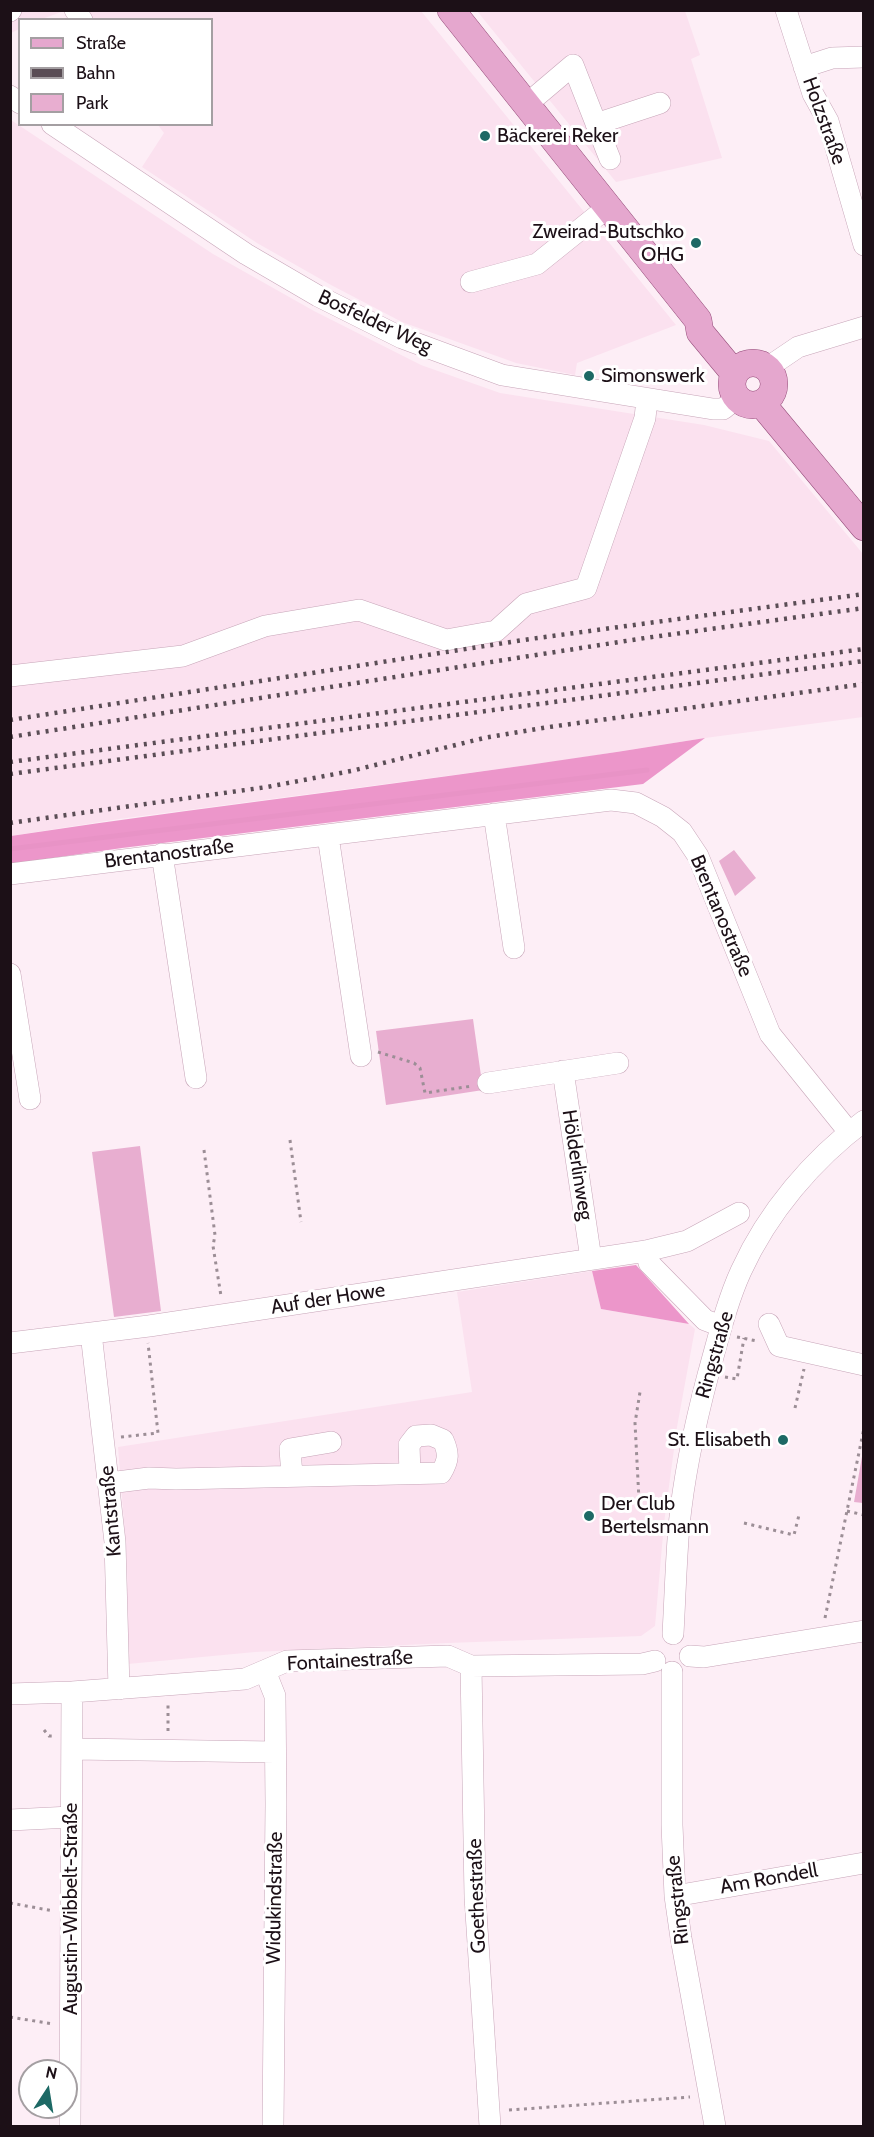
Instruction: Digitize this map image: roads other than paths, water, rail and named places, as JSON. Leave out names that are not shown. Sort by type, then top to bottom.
[{"type":"main road","points":[[452,10],[698,320],[711,325],[753,384],[864,527]]},
{"type":"main road","points":[[753,384],[864,506]]},
{"type":"street","name":"Holzstraße","points":[[786,10],[813,94],[828,121],[864,245]]},
{"type":"street","name":"Holzstraße","points":[[804,67],[832,58],[864,57]]},
{"type":"street","points":[[526,104],[573,65],[610,159]]},
{"type":"street","points":[[596,124],[660,103]]},
{"type":"street","name":"Bosfelder Weg","points":[[55,126],[246,254],[318,296],[402,338],[502,375],[723,409],[798,347],[864,327]]},
{"type":"street","points":[[471,282],[537,264],[608,207]]},
{"type":"street","points":[[10,676],[183,656],[265,626],[359,610],[446,640],[496,631],[526,604],[586,588],[645,418],[647,399]]},
{"type":"street","name":"Brentanostraße","points":[[10,874],[611,800],[636,802],[663,817],[682,832],[698,856],[770,1034],[856,1127]]},
{"type":"street","points":[[494,814],[514,948]]},
{"type":"street","points":[[328,836],[360,1051]]},
{"type":"street","points":[[162,854],[196,1078]]},
{"type":"street","points":[[10,974],[30,1099]]},
{"type":"street","points":[[488,1083],[618,1063]]},
{"type":"street","name":"Hölderlinweg","points":[[562,1071],[591,1259]]},
{"type":"street","name":"Ringstraße","points":[[673,1634],[681,1508],[696,1420],[721,1329],[741,1272],[769,1221],[794,1187],[824,1155],[856,1127]]},
{"type":"street","name":"Auf der Howe","points":[[10,1343],[224,1315],[646,1251],[687,1241],[739,1213]]},
{"type":"street","points":[[646,1251],[649,1263],[705,1320],[721,1329]]},
{"type":"street","points":[[769,1324],[779,1346],[864,1365]]},
{"type":"street","name":"Kantstraße","points":[[91,1333],[115,1542],[119,1689]]},
{"type":"street","points":[[292,1476],[290,1449],[331,1442]]},
{"type":"street","points":[[109,1483],[149,1478],[410,1473]]},
{"type":"street","points":[[690,1656],[704,1657],[864,1631]]},
{"type":"street","points":[[673,1634],[683,1638],[689,1646],[690,1656],[684,1667],[663,1666],[653,1652],[657,1642],[664,1636],[673,1634]]},
{"type":"street","name":"Fontainestraße","points":[[10,1694],[119,1689],[245,1679],[287,1661],[448,1656],[471,1666],[642,1664],[663,1666]]},
{"type":"street","name":"Goethestraße","points":[[471,1666],[475,1897],[489,2119]]},
{"type":"street","name":"Ringstraße","points":[[663,1666],[675,1896],[715,2127]]},
{"type":"street","name":"Widukindstraße","points":[[265,1671],[275,1696],[273,2127]]},
{"type":"street","name":"Augustin-Wibbelt-Straße","points":[[70,2127],[72,1692]]},
{"type":"street","points":[[73,1749],[275,1752]]},
{"type":"street","points":[[10,1820],[71,1817]]},
{"type":"street","name":"Am Rondell","points":[[675,1896],[864,1863]]},
{"type":"waterway","points":[[10,849],[647,770]]},
{"type":"railway","points":[[10,720],[530,639],[864,594]]},
{"type":"railway","points":[[10,737],[645,638],[864,608]]},
{"type":"railway","points":[[10,762],[864,649]]},
{"type":"railway","points":[[10,774],[864,661]]},
{"type":"railway","points":[[10,823],[267,787],[351,771],[484,738],[549,727],[864,684]]},
{"type":"place","name":"Bäckerei Reker","points":[[485,136]]},
{"type":"place","name":"Zweirad-Butschko OHG","points":[[696,243]]},
{"type":"place","name":"Simonswerk","points":[[589,376]]},
{"type":"place","name":"St. Elisabeth","points":[[783,1440]]},
{"type":"place","name":"Der Club Bertelsmann","points":[[589,1516]]}]
